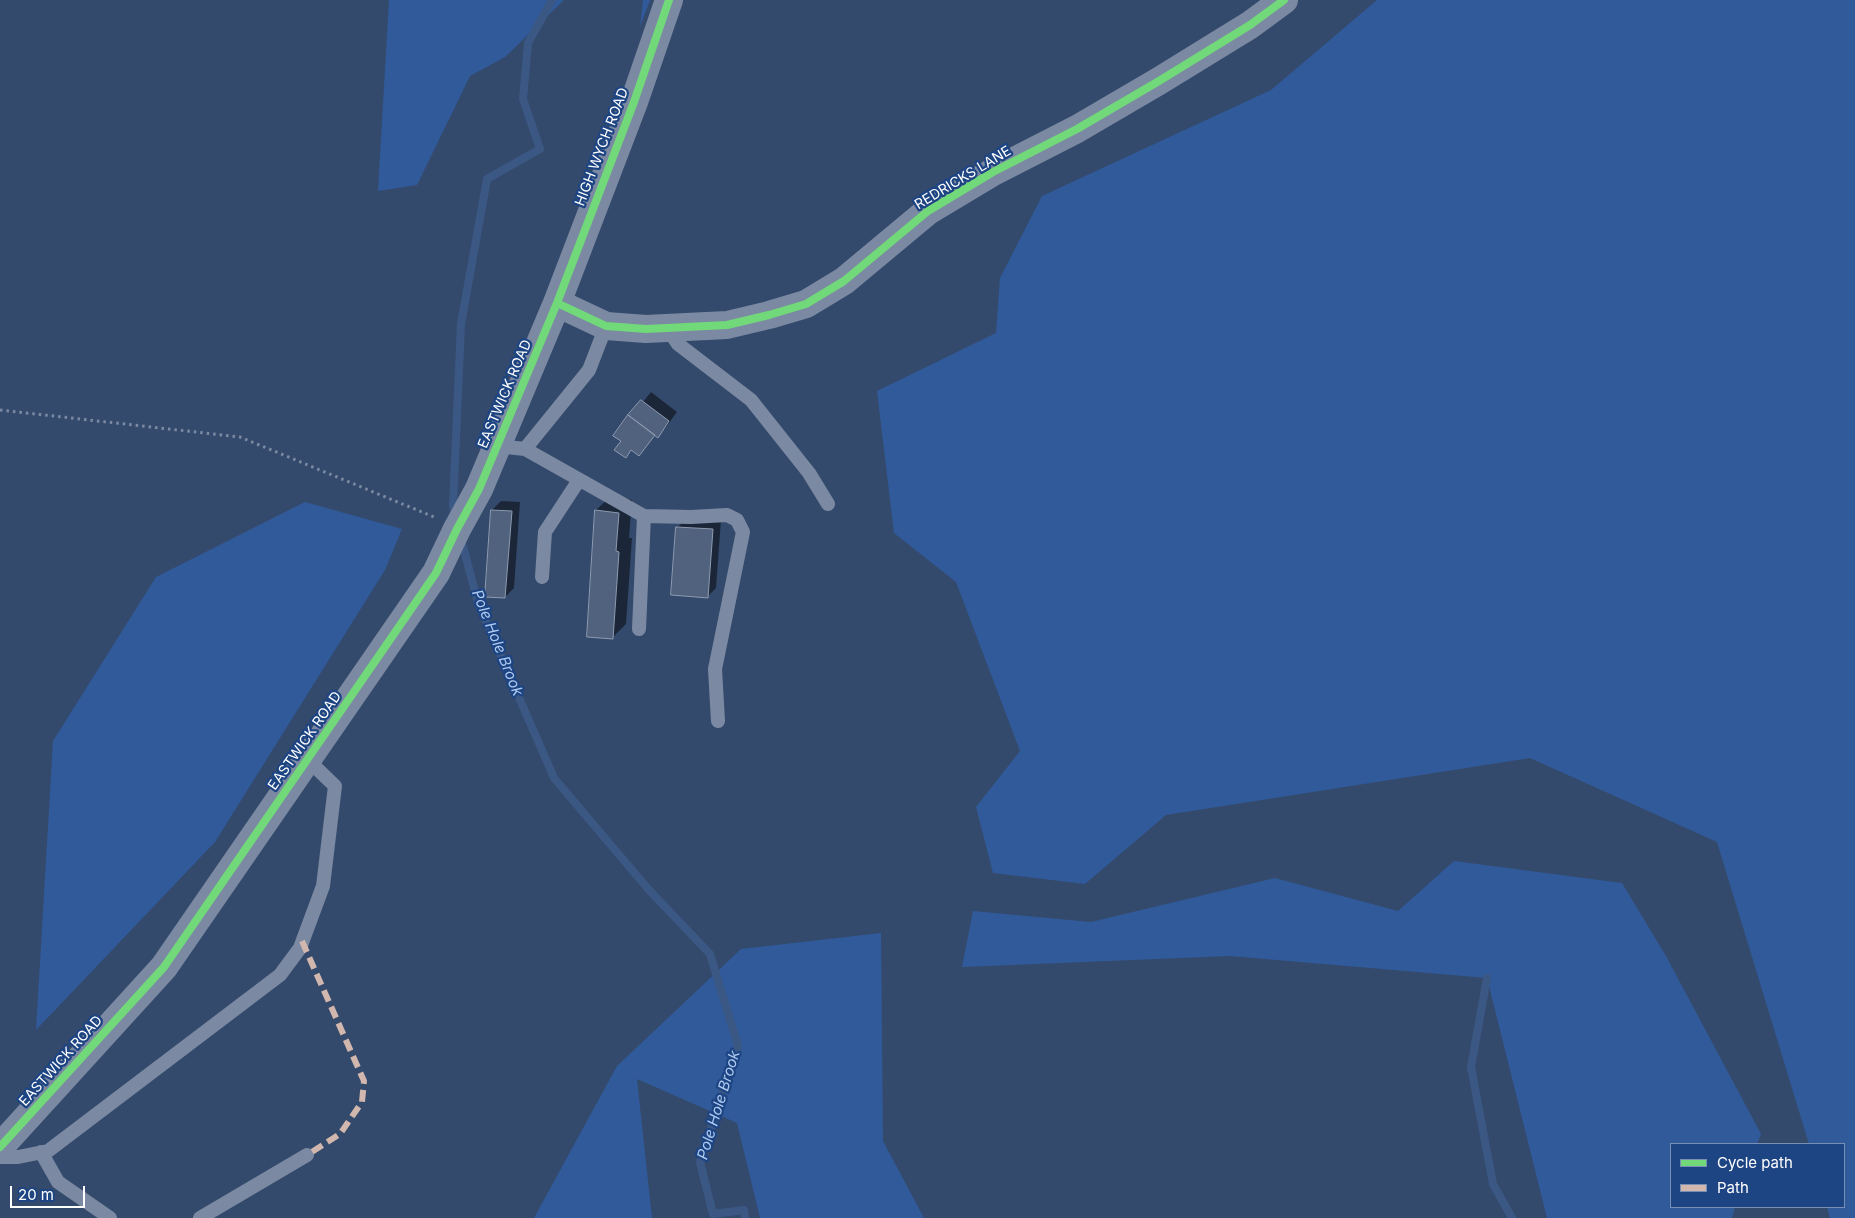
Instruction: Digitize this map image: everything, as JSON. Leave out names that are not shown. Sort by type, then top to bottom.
[{"type":"street","name":"HIGH WYCH ROAD","points":[[557,303],[634,102],[669,0]]},
{"type":"street","name":"REDRICKS LANE","points":[[557,303],[606,326],[646,329],[727,325],[806,304],[844,281],[928,211],[992,172],[1077,129],[1151,86],[1250,25],[1284,0]]},
{"type":"street","name":"EASTWICK ROAD","points":[[0,1147],[164,967],[436,573],[479,489],[557,303]]},
{"type":"lane","points":[[525,449],[589,370],[606,326]]},
{"type":"lane","points":[[667,328],[678,344],[751,400],[809,473],[828,504]]},
{"type":"lane","points":[[497,446],[525,449],[644,516],[691,517],[727,515],[737,520],[743,532],[715,669],[718,720]]},
{"type":"lane","points":[[542,577],[545,532],[579,480]]},
{"type":"lane","points":[[639,629],[644,516]]},
{"type":"lane","points":[[0,1157],[18,1157],[48,1151],[280,975],[300,948],[322,886],[335,786],[308,759]]},
{"type":"lane","points":[[41,1152],[58,1182],[110,1218]]},
{"type":"lane","points":[[200,1218],[308,1155]]},
{"type":"path","points":[[0,410],[240,437],[438,519],[457,529]]},
{"type":"shaded area","points":[[389,0],[564,0],[505,57],[470,76],[417,185],[378,191]]},
{"type":"shaded area","points":[[643,0],[650,0],[640,27]]},
{"type":"shaded area","points":[[1377,0],[1855,0],[1855,1218],[1830,1218],[1827,1208],[1845,1208],[1845,1143],[1809,1143],[1717,842],[1530,758],[1166,815],[1085,884],[993,873],[976,807],[1020,751],[956,582],[894,533],[877,391],[996,333],[1000,278],[1042,196],[1271,90]]},
{"type":"shaded area","points":[[305,502],[402,529],[385,570],[215,842],[36,1030],[53,741],[156,577]]},
{"type":"shaded area","points":[[1454,861],[1622,883],[1666,956],[1761,1134],[1757,1143],[1670,1143],[1670,1208],[1735,1208],[1732,1218],[1547,1218],[1487,978],[1230,956],[962,967],[973,911],[1091,922],[1275,878],[1398,911]]},
{"type":"shaded area","points":[[881,933],[883,1141],[924,1218],[760,1218],[737,1123],[637,1079],[652,1218],[534,1218],[617,1066],[741,949]]},
{"type":"building","points":[[641,400],[669,421],[658,438],[628,415]]},
{"type":"building","points":[[628,415],[655,435],[639,456],[631,450],[626,458],[614,450],[621,441],[613,436]]},
{"type":"building","points":[[491,510],[512,511],[505,598],[485,597]]},
{"type":"building","points":[[595,510],[619,513],[616,551],[619,552],[613,639],[587,637]]},
{"type":"building","points":[[676,527],[713,529],[708,598],[671,595]]},
{"type":"waterway","name":"Pole Hole Brook","points":[[456,518],[453,507],[461,324],[487,179],[540,149],[523,99],[528,43],[552,0]]},
{"type":"waterway","name":"Pole Hole Brook","points":[[461,539],[478,603],[554,778],[649,890],[710,954],[738,1046],[700,1162],[713,1214],[744,1210],[745,1218]]},
{"type":"waterway","points":[[1487,978],[1471,1067],[1493,1184],[1512,1218]]},
{"type":"marked path","points":[[302,941],[364,1081],[362,1102],[340,1134],[307,1155]]},
{"type":"cycle path","points":[[0,1147],[164,967],[436,573],[479,489],[557,303],[634,102],[669,0]]},
{"type":"cycle path","points":[[557,303],[606,326],[646,329],[727,325],[806,304],[844,281],[928,211],[993,172],[1077,129],[1159,81],[1250,25],[1284,0]]}]
